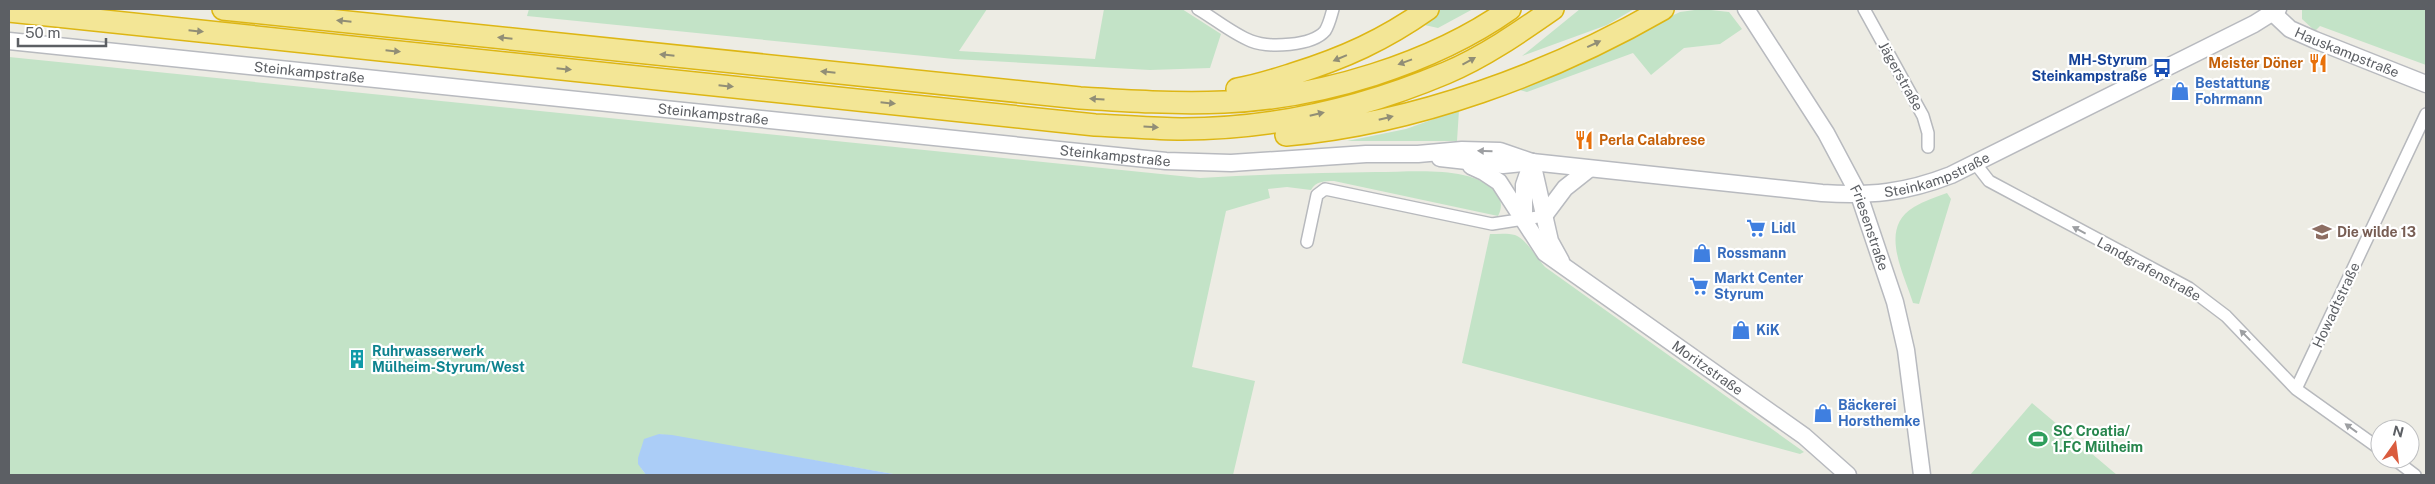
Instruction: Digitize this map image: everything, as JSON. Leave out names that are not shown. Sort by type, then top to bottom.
[{"type":"highway","points":[[223,9],[1080,98],[1145,102],[1226,102],[1284,96],[1361,78],[1437,50],[1510,9]]},
{"type":"highway","points":[[1145,102],[1253,87],[1338,60],[1396,31],[1428,9]]},
{"type":"highway","points":[[1181,129],[1296,119],[1366,102],[1448,72],[1514,36],[1554,9]]},
{"type":"highway","points":[[9,11],[1095,125],[1181,129],[1234,137],[1288,134],[1376,120],[1448,103],[1550,65],[1635,25],[1663,9]]},
{"type":"main road","name":"Friesenstraße","points":[[1746,9],[1826,133],[1860,196],[1894,302],[1906,350],[1922,475]]},
{"type":"main road","name":"Steinkampstraße","points":[[9,41],[1166,161],[1231,162],[1366,154],[1418,154],[1462,150],[1500,151],[1532,162],[1860,196],[1892,193],[1923,186],[1975,163],[2276,11]]},
{"type":"main road","name":"Hauskampstraße","points":[[2276,11],[2290,28],[2315,40],[2426,84]]},
{"type":"main road","name":"Steinkampstraße","points":[[1418,154],[1460,161],[1503,165],[1532,162]]},
{"type":"main road","name":"Moritzstraße","points":[[1460,161],[1484,172],[1499,182],[1534,239],[1545,253],[1804,436],[1848,475]]},
{"type":"main road","name":"Moritzstraße","points":[[1532,162],[1550,241],[1563,266]]},
{"type":"main road","points":[[1524,220],[1524,184],[1532,162]]},
{"type":"main road","points":[[1544,216],[1565,188],[1589,169]]},
{"type":"street","points":[[1198,9],[1251,41],[1266,45],[1285,45],[1309,40],[1325,31],[1333,9]]},
{"type":"street","name":"Jägerstraße","points":[[1864,9],[1923,116],[1928,147]]},
{"type":"street","name":"Howadtstraße","points":[[2296,389],[2426,114]]},
{"type":"street","name":"Landgrafenstraße","points":[[1975,163],[1989,182],[2189,288],[2226,316],[2296,389],[2370,442]]},
{"type":"street","points":[[1307,242],[1317,195],[1325,189],[1492,224],[1544,216]]},
{"type":"street","points":[[2422,475],[2426,474]]},
{"type":"green space","points":[[529,9],[987,9],[959,51],[1095,59],[1104,9],[1182,9],[1221,34],[1210,68],[1150,70],[954,59],[527,16]]},
{"type":"green space","points":[[1440,9],[1473,9],[1438,28],[1420,24]]},
{"type":"green space","points":[[1580,9],[1634,9],[1607,25],[1522,56]]},
{"type":"green space","points":[[1702,9],[1729,12],[1742,29],[1720,44],[1684,48],[1651,75],[1633,53],[1527,92],[1516,89],[1680,12]]},
{"type":"green space","points":[[2302,9],[2426,9],[2426,65],[2320,26],[2315,31],[2302,19]]},
{"type":"green space","points":[[9,57],[1200,178],[1310,173],[1420,171],[1453,173],[1471,177],[1486,184],[1497,194],[1501,208],[1498,216],[1334,181],[1324,181],[1318,183],[1311,190],[1287,187],[1268,189],[1270,198],[1226,211],[1192,367],[1255,381],[1233,475],[899,475],[659,434],[641,468],[646,475],[9,475]]},
{"type":"green space","points":[[1459,110],[1457,141],[1347,141],[1406,129]]},
{"type":"green space","points":[[1947,193],[1951,199],[1919,304],[1913,303],[1897,252],[1895,239],[1897,227],[1903,216],[1914,207]]},
{"type":"green space","points":[[1490,234],[1509,234],[1519,237],[1545,267],[1804,452],[1800,454],[1462,363]]},
{"type":"green space","name":"SC Croatia/ 1.FC Mülheim","points":[[2032,403],[2117,475],[1970,475]]},
{"type":"water","points":[[659,434],[899,475],[646,475],[638,464],[644,439]]},
{"type":"place","name":"Meister Döner","points":[[2318,63]]},
{"type":"place","name":"MH-Styrum Steinkampstraße","points":[[2162,68]]},
{"type":"place","name":"Bestattung Fohrmann","points":[[2180,91]]},
{"type":"place","name":"Perla Calabrese","points":[[1584,140]]},
{"type":"place","name":"Lidl","points":[[1756,228]]},
{"type":"place","name":"Die wilde 13","points":[[2322,232]]},
{"type":"place","name":"Rossmann","points":[[1702,253]]},
{"type":"place","name":"Markt Center Styrum","points":[[1699,286]]},
{"type":"place","name":"KiK","points":[[1741,330]]},
{"type":"place","name":"Ruhrwasserwerk Mülheim-Styrum/West","points":[[357,359]]},
{"type":"place","name":"Bäckerei Horsthemke","points":[[1823,413]]},
{"type":"place","name":"SC Croatia/ 1.FC Mülheim","points":[[2038,439]]}]
